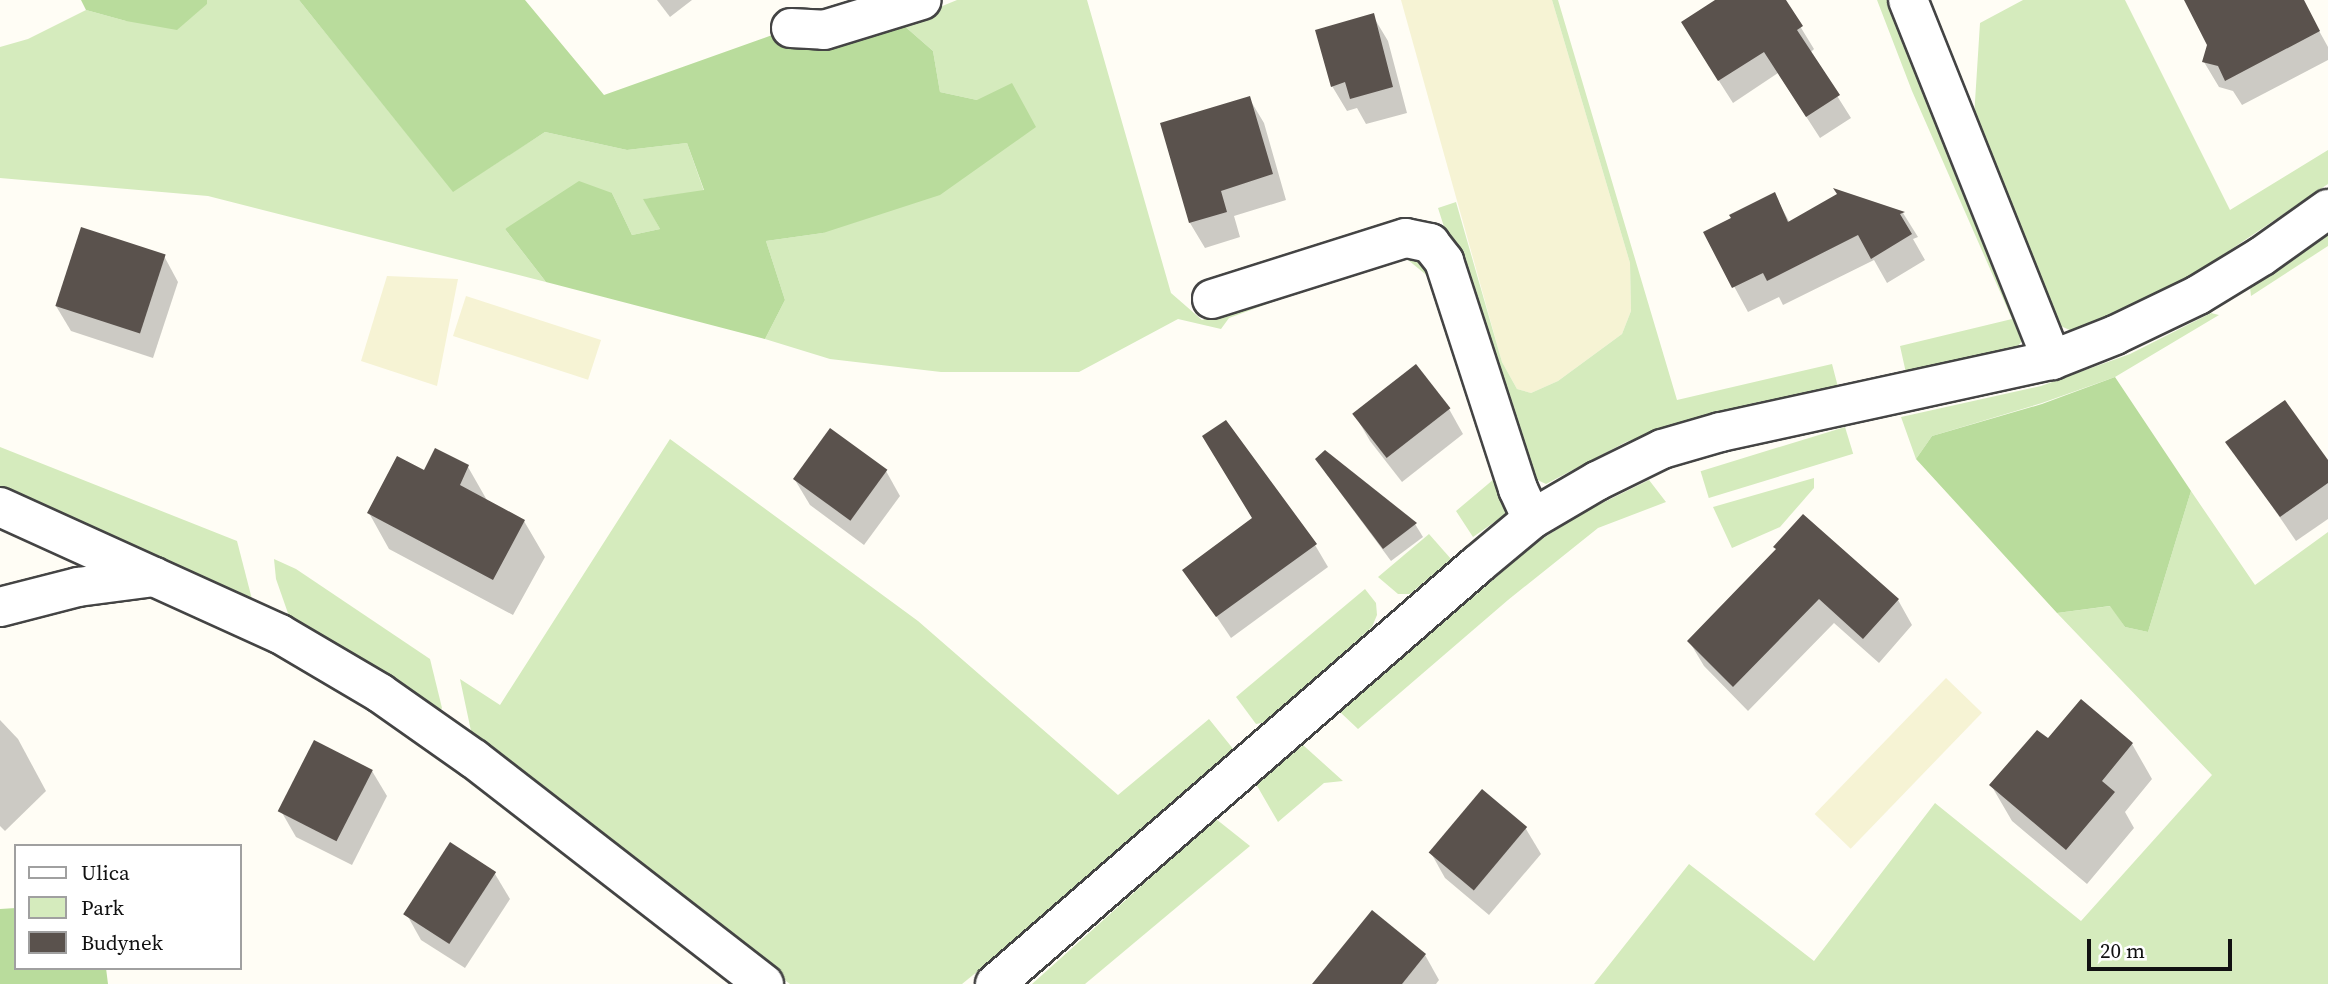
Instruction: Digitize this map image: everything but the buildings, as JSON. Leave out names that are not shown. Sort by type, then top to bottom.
[{"type":"street","points":[[791,28],[824,30],[922,0]]},
{"type":"street","points":[[1908,0],[2052,360]]},
{"type":"street","points":[[995,984],[1532,519],[1597,481],[1662,449],[1721,432],[2052,360],[2115,335],[2198,295],[2262,256],[2328,209]]},
{"type":"street","points":[[1212,299],[1406,238],[1430,243],[1444,261],[1518,489],[1532,519]]},
{"type":"street","points":[[0,507],[280,634],[380,693],[474,759],[764,984]]},
{"type":"street","points":[[0,607],[78,587],[154,577]]},
{"type":"shaded area","points":[[1401,0],[1552,0],[1630,263],[1631,311],[1622,334],[1558,381],[1531,393],[1517,389],[1502,362]]},
{"type":"shaded area","points":[[387,276],[458,279],[437,386],[361,361]]},
{"type":"shaded area","points":[[466,296],[601,340],[588,380],[453,336]]},
{"type":"shaded area","points":[[1946,678],[1982,713],[1851,849],[1815,814]]},
{"type":"green space","points":[[81,0],[207,0],[207,4],[177,30],[126,21],[86,10]]},
{"type":"green space","points":[[207,0],[299,0],[453,191],[545,132],[627,150],[687,143],[704,191],[644,199],[660,229],[632,235],[612,193],[505,229],[546,282],[208,196],[0,178],[0,47],[28,39],[86,10],[126,21],[207,4]]},
{"type":"green space","points":[[299,0],[525,0],[604,95],[775,34],[901,23],[933,51],[940,92],[977,100],[1012,83],[1036,127],[940,195],[823,233],[766,241],[785,300],[765,339],[546,282],[505,229],[579,181],[612,193],[632,235],[660,229],[643,199],[704,190],[687,143],[627,150],[545,132],[453,192]]},
{"type":"green space","points":[[957,0],[1087,0],[1171,293],[1202,320],[1365,262],[1408,250],[1437,272],[1508,496],[1506,514],[1473,537],[1456,511],[1494,479],[1430,278],[1402,255],[1229,318],[1221,329],[1178,319],[1079,372],[941,372],[830,359],[765,339],[785,300],[766,241],[823,233],[977,100],[940,92],[933,51],[901,23]]},
{"type":"green space","points":[[1552,0],[1558,0],[1677,400],[1832,364],[1838,387],[1758,402],[1680,423],[1626,442],[1546,484],[1529,476],[1485,355],[1438,208],[1456,202],[1502,362],[1517,389],[1531,393],[1558,381],[1622,334],[1631,311],[1630,263]]},
{"type":"green space","points":[[1877,0],[1891,0],[2024,339],[2016,348],[1906,373],[1900,346],[2012,319],[1912,91]]},
{"type":"green space","points":[[2023,0],[2125,0],[2230,210],[2328,150],[2328,184],[2205,267],[2141,302],[2072,331],[2056,324],[1973,133],[1980,23]]},
{"type":"green space","points":[[2328,235],[2328,246],[2251,296],[2250,287]]},
{"type":"green space","points":[[2211,313],[2219,315],[2115,377],[2042,403],[1932,436],[1916,459],[1901,417],[2041,386],[2130,354]]},
{"type":"green space","points":[[2115,377],[2191,491],[2148,632],[2125,627],[2110,606],[2057,613],[1916,459],[1932,436],[2042,404]]},
{"type":"green space","points":[[1845,427],[1853,454],[1709,498],[1701,471]]},
{"type":"green space","points":[[670,439],[918,621],[1118,795],[1209,719],[1234,750],[1057,907],[962,984],[790,984],[489,759],[471,731],[460,679],[500,705]]},
{"type":"green space","points":[[0,447],[237,541],[254,607],[0,491]]},
{"type":"green space","points":[[1814,478],[1814,488],[1780,527],[1732,548],[1713,507]]},
{"type":"green space","points":[[1649,480],[1666,502],[1598,528],[1508,600],[1358,729],[1340,712],[1537,542],[1586,511]]},
{"type":"green space","points":[[2191,491],[2255,585],[2328,532],[2328,984],[1594,984],[1689,864],[1814,961],[1935,803],[2081,921],[2212,775],[2057,613],[2111,606],[2125,627],[2148,632]]},
{"type":"green space","points":[[1429,534],[1451,559],[1410,594],[1398,594],[1378,577]]},
{"type":"green space","points":[[274,559],[296,569],[430,659],[442,708],[437,715],[290,619],[276,579]]},
{"type":"green space","points":[[1365,589],[1376,603],[1377,615],[1372,627],[1266,722],[1256,724],[1236,697]]},
{"type":"green space","points":[[1303,745],[1343,781],[1324,783],[1278,822],[1256,784]]},
{"type":"green space","points":[[1216,819],[1250,846],[1085,984],[1032,984]]},
{"type":"green space","points":[[14,908],[14,970],[106,970],[108,984],[0,984],[0,909]]}]
